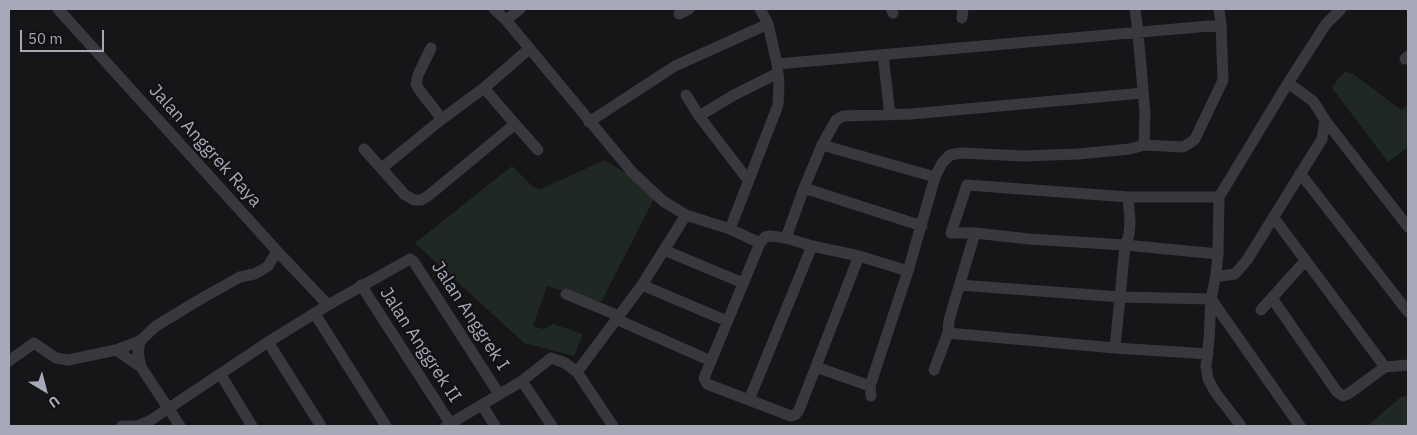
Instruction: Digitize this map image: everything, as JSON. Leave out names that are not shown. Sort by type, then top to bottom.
[{"type":"street","name":"Jalan Anggrek Raya","points":[[58,9],[277,251],[328,304]]},
{"type":"street","points":[[494,9],[506,20],[632,172],[663,201],[686,215],[730,229],[760,243]]},
{"type":"street","points":[[506,20],[520,9]]},
{"type":"street","points":[[730,229],[778,105],[779,85],[777,68],[768,24],[760,9]]},
{"type":"street","points":[[1135,9],[1145,113],[1144,145]]},
{"type":"street","points":[[816,367],[871,391],[922,226],[935,177],[942,163],[950,155],[961,153],[1024,156],[1078,154],[1130,149],[1144,145],[1183,147],[1196,138],[1223,80],[1222,25],[1219,9]]},
{"type":"street","points":[[1241,426],[1215,392],[1208,379],[1206,366],[1211,299],[1218,254],[1219,197],[1326,24],[1341,9]]},
{"type":"street","points":[[589,122],[675,66],[768,24]]},
{"type":"street","points":[[699,116],[777,68],[883,55],[1222,25]]},
{"type":"street","points":[[431,48],[418,75],[416,84],[442,118]]},
{"type":"street","points":[[382,168],[442,118],[484,88],[530,49]]},
{"type":"street","points":[[883,55],[890,115]]},
{"type":"street","points":[[1288,83],[1313,101],[1325,120],[1408,227]]},
{"type":"street","points":[[484,88],[538,150]]},
{"type":"street","points":[[786,238],[822,145],[836,120],[843,116],[890,115],[1143,93]]},
{"type":"street","points":[[686,96],[748,180]]},
{"type":"street","points":[[1216,275],[1235,274],[1247,260],[1322,139],[1325,120]]},
{"type":"street","points":[[364,149],[405,196],[414,200],[421,200],[515,124]]},
{"type":"street","points":[[822,145],[935,177]]},
{"type":"street","points":[[1300,173],[1408,312]]},
{"type":"street","points":[[1218,254],[1125,245],[1029,240],[951,232],[967,185],[1128,197],[1219,197]]},
{"type":"street","points":[[804,188],[922,226]]},
{"type":"street","points":[[1115,348],[1125,245],[1129,235],[1128,197]]},
{"type":"street","points":[[581,368],[642,285],[686,215]]},
{"type":"street","points":[[1274,218],[1385,367]]},
{"type":"street","points":[[934,370],[948,332],[949,320],[975,233]]},
{"type":"street","points":[[859,256],[799,410],[795,415],[791,416],[707,384],[704,378],[760,243],[764,238],[770,236],[786,238],[812,246],[859,256],[908,271]]},
{"type":"street","points":[[749,400],[812,246]]},
{"type":"street","points":[[664,250],[743,284]]},
{"type":"street","points":[[9,361],[34,343],[56,358],[68,360],[116,350],[140,341],[156,326],[204,297],[240,277],[262,270],[268,266],[277,251]]},
{"type":"street","name":"Jalan Anggrek I","points":[[361,285],[410,259],[414,262],[499,394]]},
{"type":"street","points":[[1261,310],[1305,261]]},
{"type":"street","points":[[122,426],[138,426],[169,408],[268,342],[361,285]]},
{"type":"street","name":"Jalan Anggrek II","points":[[361,285],[448,424]]},
{"type":"street","points":[[642,285],[727,321]]},
{"type":"street","points":[[959,285],[1121,297],[1211,299]]},
{"type":"street","points":[[566,294],[711,361]]},
{"type":"street","points":[[1272,298],[1337,392],[1343,396],[1385,367],[1408,365]]},
{"type":"street","points":[[1211,299],[1300,426]]},
{"type":"street","points":[[315,314],[386,426]]},
{"type":"street","points":[[948,332],[1115,348],[1208,354]]},
{"type":"street","points":[[140,341],[138,354],[141,367],[180,426]]},
{"type":"street","points":[[268,342],[320,426]]},
{"type":"street","points":[[116,350],[141,367]]},
{"type":"street","points":[[448,424],[522,381],[551,358],[581,368],[612,426]]},
{"type":"street","points":[[221,375],[252,426]]},
{"type":"street","points":[[522,381],[552,426]]},
{"type":"street","points":[[482,405],[495,426]]},
{"type":"shaded area","points":[[1345,72],[1353,74],[1401,110],[1408,105],[1408,147],[1388,162],[1332,88]]},
{"type":"shaded area","points":[[605,160],[624,172],[653,196],[653,201],[601,302],[547,286],[533,326],[543,329],[553,324],[583,334],[574,356],[524,343],[415,243],[512,166],[533,187],[541,189]]},
{"type":"shaded area","points":[[1408,396],[1408,426],[1367,426],[1401,397]]}]
